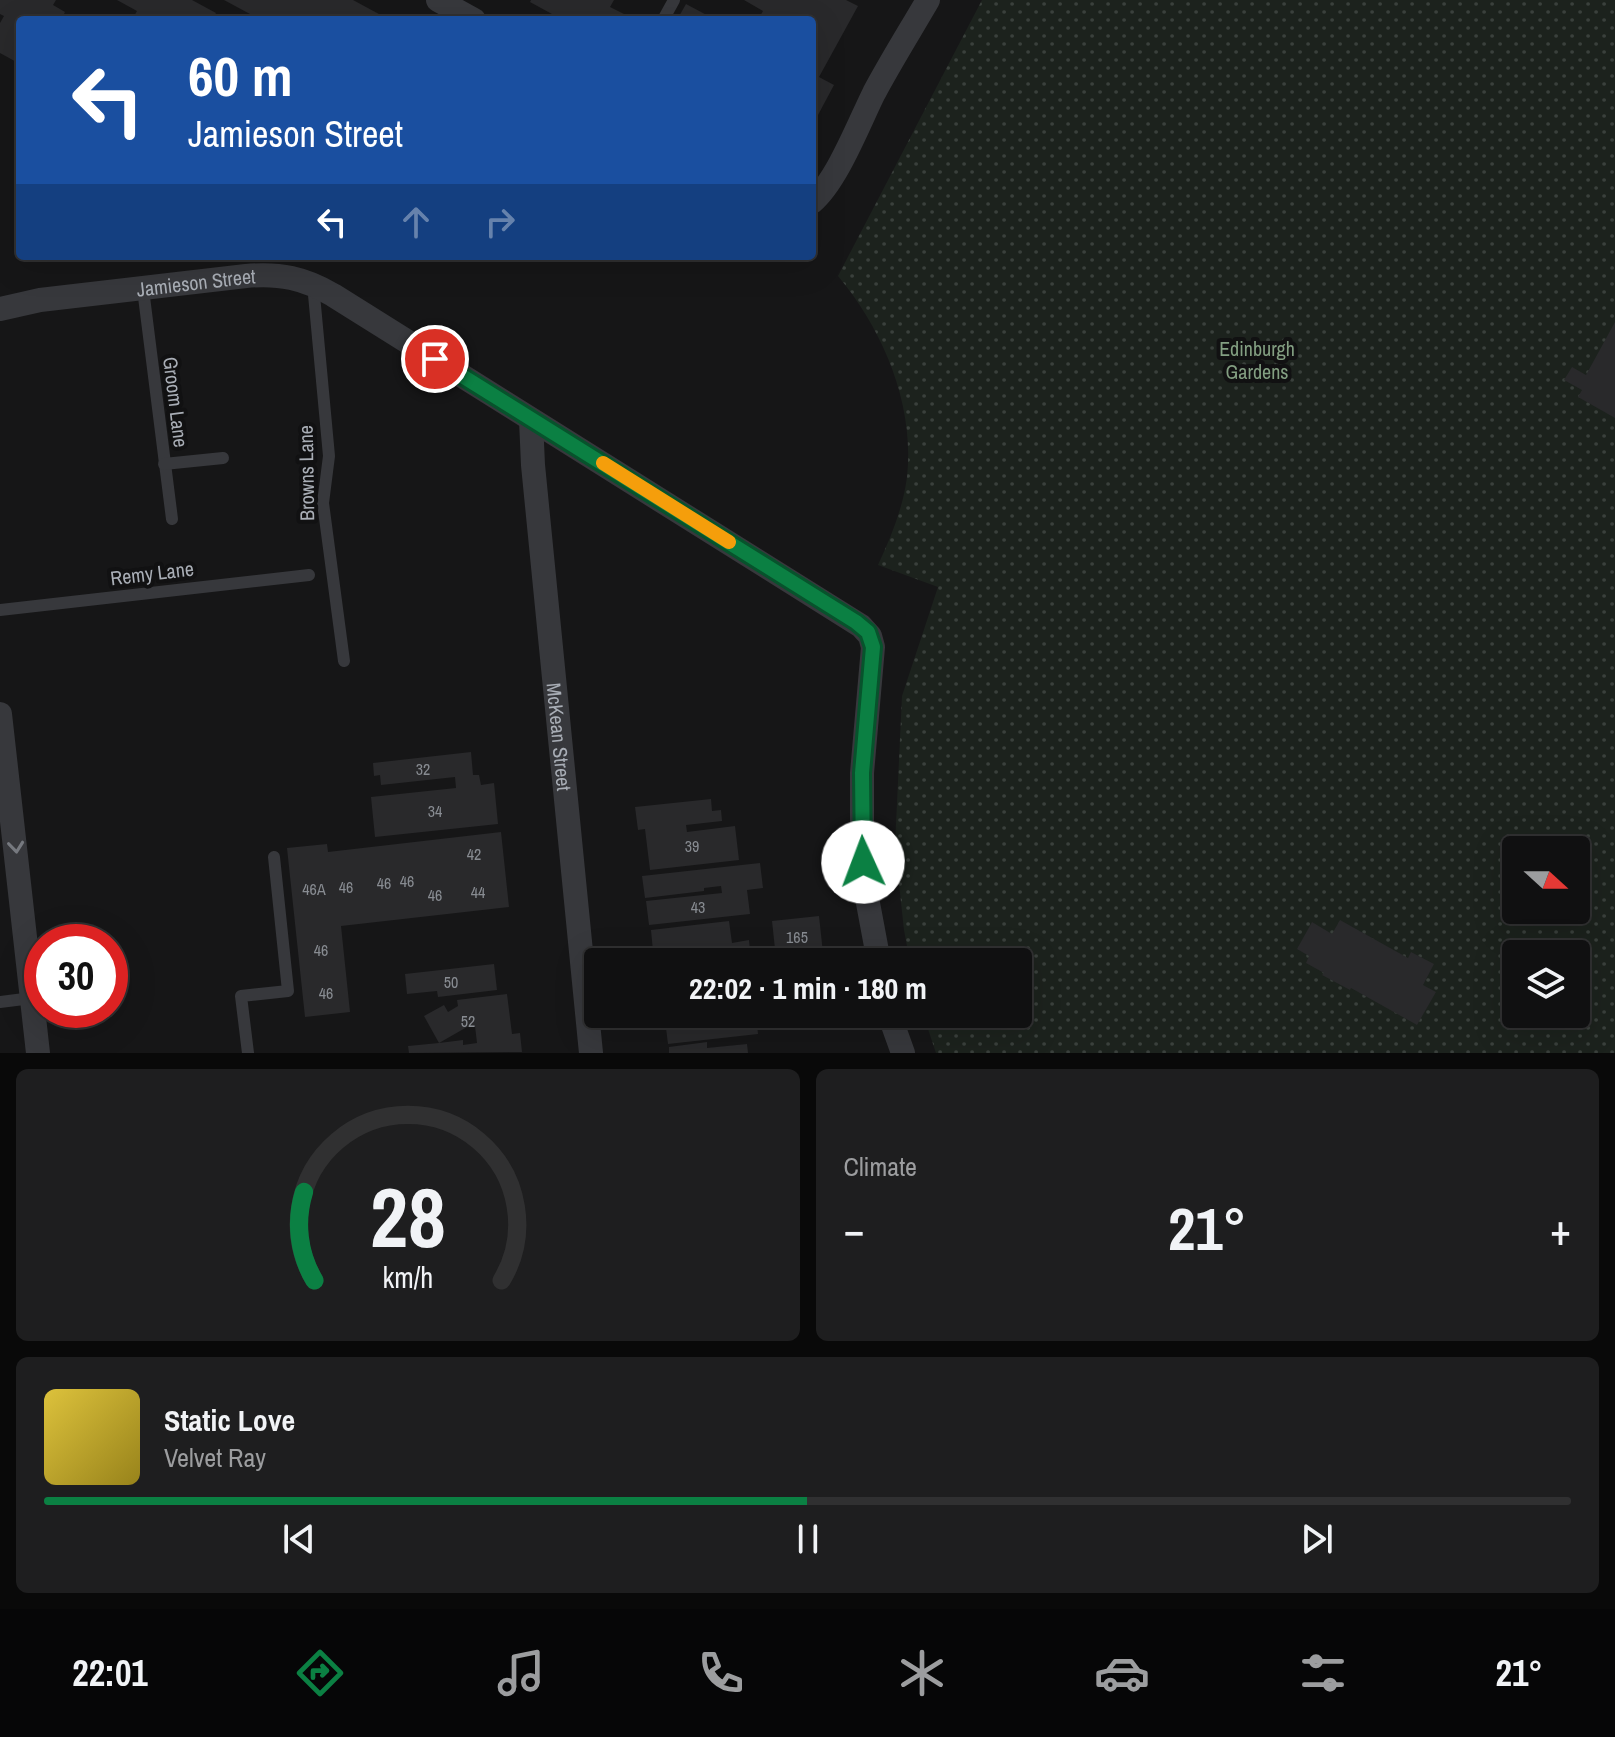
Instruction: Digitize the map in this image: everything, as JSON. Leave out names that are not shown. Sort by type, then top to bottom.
[{"type":"street","points":[[816,198],[847,150],[876,90],[928,0]]},
{"type":"street","points":[[445,2],[468,16]]},
{"type":"street","points":[[816,170],[876,90]]},
{"type":"street","name":"Jamieson Street","points":[[0,309],[40,300],[270,274],[313,284],[856,622],[871,639],[862,773],[862,832],[865,887],[876,948]]},
{"type":"street","name":"Jamieson Street","points":[[0,297],[40,300]]},
{"type":"street","name":"McKean Street","points":[[531,420],[534,480],[591,1053]]},
{"type":"street","points":[[0,714],[6,806],[24,939]]},
{"type":"street","points":[[35,1028],[38,1053]]},
{"type":"lane","name":"Browns Lane","points":[[313,284],[329,456],[323,503],[344,661]]},
{"type":"lane","name":"Groom Lane","points":[[143,289],[172,519]]},
{"type":"lane","points":[[164,464],[223,458]]},
{"type":"lane","name":"Remy Lane","points":[[0,610],[309,575]]},
{"type":"lane","points":[[248,1053],[241,996],[288,991],[274,857]]},
{"type":"lane","points":[[0,1002],[24,999]]},
{"type":"green space","name":"Edinburgh Gardens","points":[[982,0],[1615,0],[1615,1053],[936,1053],[928,1028],[1032,1028],[1032,948],[907,948],[895,846],[902,696],[938,587],[878,565],[896,522],[905,489],[908,450],[906,422],[901,396],[882,344],[838,276]]},
{"type":"building","points":[[0,0],[56,0],[53,5],[65,12],[63,16],[16,16],[16,62],[0,53],[0,23],[4,16],[0,14]]},
{"type":"building","points":[[117,0],[192,0],[216,13],[214,16],[134,16],[137,11]]},
{"type":"building","points":[[224,0],[353,0],[383,16],[254,16]]},
{"type":"building","points":[[614,0],[610,7],[624,14],[556,16],[530,2]]},
{"type":"building","points":[[744,0],[846,0],[858,6],[819,77],[834,85],[818,115],[816,16],[760,16],[763,11]]},
{"type":"building","points":[[686,4],[708,16],[679,16]]},
{"type":"building","points":[[1615,322],[1615,418],[1578,397],[1582,390],[1564,380],[1572,367],[1586,375]]},
{"type":"building","points":[[471,752],[473,775],[479,775],[481,785],[494,783],[498,824],[375,837],[371,797],[456,788],[455,777],[381,785],[380,775],[374,776],[373,763]]},
{"type":"building","points":[[711,799],[712,811],[721,810],[722,821],[686,825],[687,832],[735,826],[739,860],[650,870],[645,829],[638,830],[635,807]]},
{"type":"building","points":[[501,832],[509,907],[341,926],[350,1012],[305,1017],[287,848],[327,844],[328,852]]},
{"type":"building","points":[[760,863],[763,888],[747,890],[750,914],[649,925],[646,901],[722,893],[721,886],[645,898],[642,876]]},
{"type":"building","points":[[819,916],[822,948],[775,948],[772,921]]},
{"type":"building","points":[[1340,920],[1408,958],[1411,952],[1434,964],[1423,985],[1436,992],[1417,1025],[1322,975],[1324,973],[1306,963],[1309,956],[1297,949],[1312,922],[1332,934]]},
{"type":"building","points":[[729,921],[732,943],[749,940],[750,948],[653,948],[651,930]]},
{"type":"building","points":[[494,964],[497,990],[438,997],[437,991],[407,994],[405,974]]},
{"type":"building","points":[[507,994],[512,1034],[520,1033],[522,1052],[409,1053],[408,1046],[439,1043],[424,1016],[444,1005],[448,1012],[458,1006],[457,1000]],"holes":[[[475,1026],[477,1043],[463,1045],[463,1040],[439,1043],[467,1027]]]},
{"type":"building","points":[[666,1028],[757,1028],[758,1034],[668,1044]]},
{"type":"building","points":[[707,1042],[707,1048],[747,1044],[748,1053],[669,1053],[669,1047]]},
{"type":"slow traffic","points":[[603,463],[729,542]]},
{"type":"route","points":[[435,359],[868,632],[873,647],[862,773],[863,862]]}]
